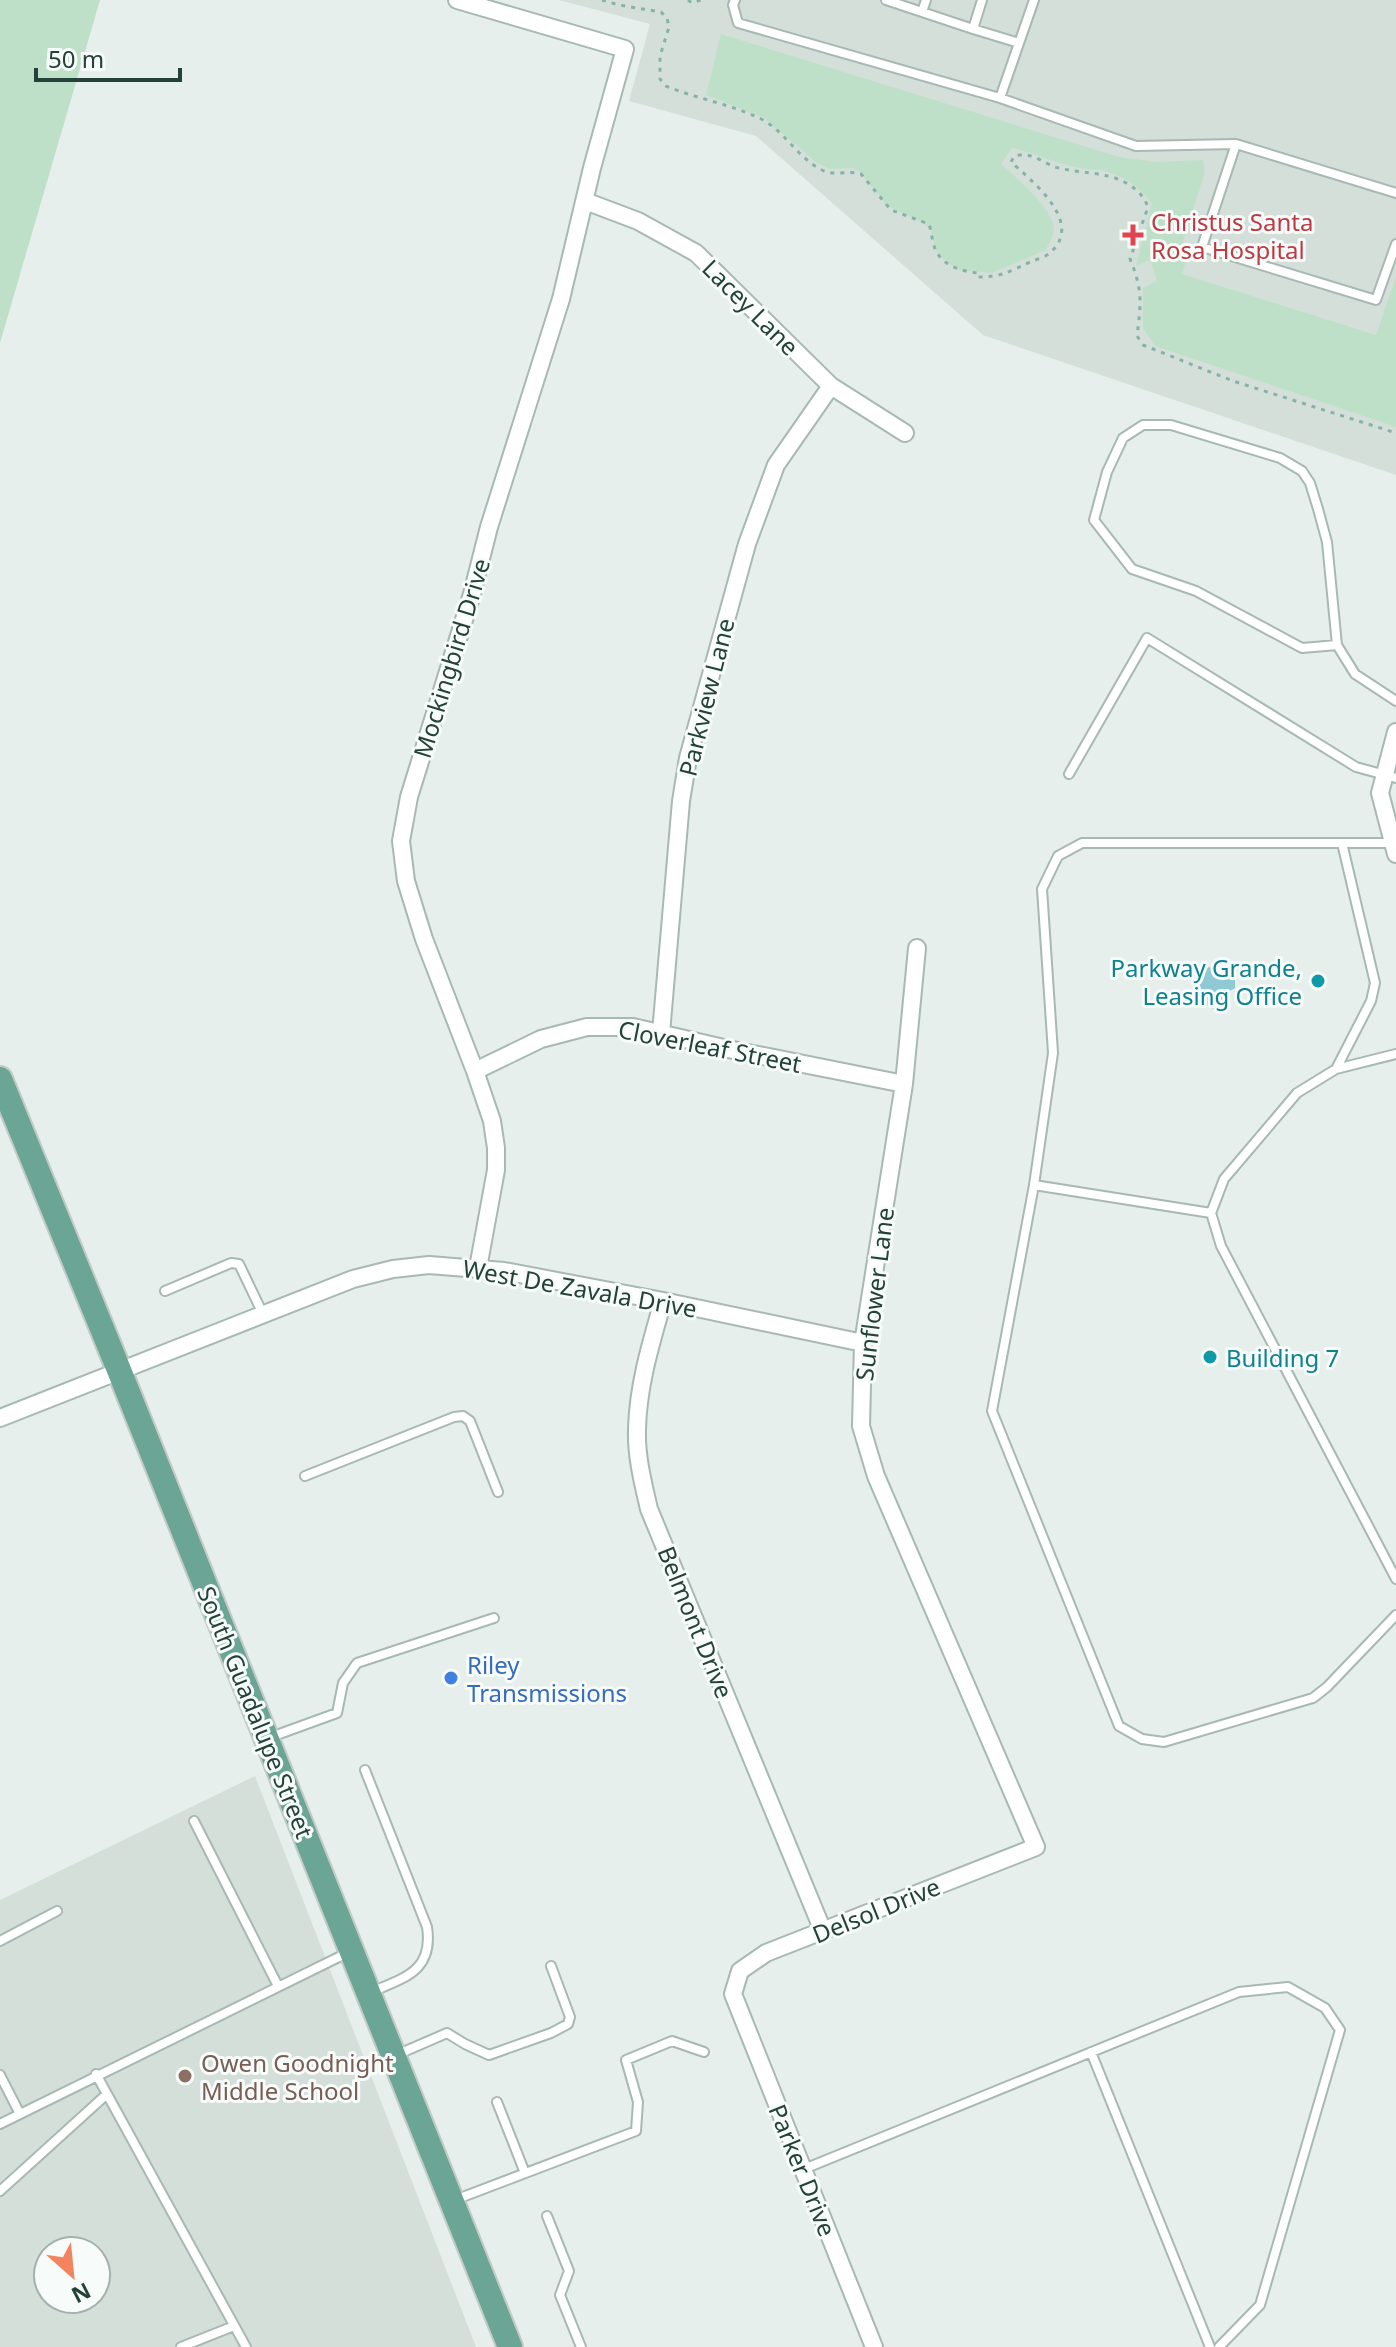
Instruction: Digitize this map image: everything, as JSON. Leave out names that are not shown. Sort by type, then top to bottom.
[{"type":"main road","name":"South Guadalupe Street","points":[[0,1079],[510,2347]]},
{"type":"street","name":"Mockingbird Drive","points":[[457,0],[625,49],[592,168],[561,299],[409,797],[401,841],[406,881],[424,939],[492,1121],[496,1170],[478,1268]]},
{"type":"street","name":"Lacey Lane","points":[[585,201],[638,221],[696,253],[831,386],[905,433]]},
{"type":"street","name":"Parkview Lane","points":[[661,1033],[681,801],[688,758],[747,544],[776,465],[831,386]]},
{"type":"street","points":[[1395,851],[1380,793],[1390,777],[1396,732]]},
{"type":"street","name":"Sunflower Lane","points":[[917,948],[904,1084],[863,1343],[861,1426],[876,1476],[1036,1847]]},
{"type":"street","name":"Cloverleaf Street","points":[[475,1071],[541,1039],[587,1027],[633,1027],[904,1084]]},
{"type":"street","name":"West De Zavala Drive","points":[[0,1418],[353,1279],[393,1269],[429,1265],[504,1271],[863,1343]]},
{"type":"street","name":"Belmont Drive","points":[[663,1301],[645,1361],[637,1429],[640,1467],[649,1509],[823,1931]]},
{"type":"street","name":"Delsol Drive","points":[[733,1994],[740,1971],[766,1953],[1036,1847]]},
{"type":"street","name":"Parker Drive","points":[[733,1994],[874,2347]]},
{"type":"lane","points":[[735,0],[733,5],[738,23],[1000,98],[1136,146],[1236,144],[1396,193]]},
{"type":"lane","points":[[886,0],[1019,43]]},
{"type":"lane","points":[[922,12],[926,0]]},
{"type":"lane","points":[[973,29],[982,0]]},
{"type":"lane","points":[[1000,98],[1034,0]]},
{"type":"lane","points":[[1236,144],[1202,247],[1376,300],[1396,244]]},
{"type":"lane","points":[[1337,645],[1302,648],[1196,591],[1132,569],[1094,520],[1107,472],[1123,438],[1143,425],[1171,425],[1280,458],[1302,471],[1310,483],[1327,542],[1337,645],[1355,674],[1396,701]]},
{"type":"lane","points":[[1069,774],[1147,638],[1356,767],[1390,777]]},
{"type":"lane","points":[[1395,851],[1342,843],[1082,843],[1058,856],[1042,889],[1053,1053],[1034,1185],[992,1411],[1119,1726],[1142,1739],[1164,1742],[1313,1698],[1396,1615]]},
{"type":"lane","points":[[1336,1069],[1371,1001],[1375,983],[1342,843]]},
{"type":"lane","points":[[1396,1054],[1336,1069],[1297,1093],[1224,1179],[1211,1213],[1221,1246],[1396,1579]]},
{"type":"lane","points":[[1034,1185],[1211,1213]]},
{"type":"lane","points":[[165,1291],[231,1263],[239,1264],[263,1314]]},
{"type":"lane","points":[[305,1476],[463,1416],[470,1421],[498,1492]]},
{"type":"lane","points":[[266,1739],[337,1713],[343,1683],[357,1663],[494,1618]]},
{"type":"lane","points":[[365,1770],[427,1927],[430,1944],[425,1961],[411,1974],[369,1993]]},
{"type":"lane","points":[[194,1821],[278,1986]]},
{"type":"lane","points":[[0,1941],[57,1911]]},
{"type":"lane","points":[[0,2124],[96,2074],[351,1951]]},
{"type":"lane","points":[[394,2056],[447,2033],[489,2055],[568,2024],[570,2017],[551,1966]]},
{"type":"lane","points":[[803,2170],[1239,1992],[1288,1987],[1325,2008],[1340,2030],[1260,2305],[1219,2347]]},
{"type":"lane","points":[[452,2201],[636,2131],[638,2102],[626,2060],[672,2041],[704,2052]]},
{"type":"lane","points":[[1091,2052],[1210,2347]]},
{"type":"lane","points":[[96,2074],[246,2347]]},
{"type":"lane","points":[[0,2075],[20,2114]]},
{"type":"lane","points":[[0,2191],[107,2094]]},
{"type":"lane","points":[[497,2102],[525,2173]]},
{"type":"lane","points":[[547,2216],[569,2271],[560,2295],[581,2347]]},
{"type":"lane","points":[[181,2347],[234,2326]]},
{"type":"path","points":[[602,0],[661,12],[667,18],[669,27],[660,56],[660,79],[666,86],[767,122],[821,170],[861,174],[891,210],[929,224],[935,250],[943,259],[958,270],[977,273],[977,277],[996,277],[1045,256],[1053,251],[1063,226],[1059,214],[1042,191],[1011,162],[1013,157],[1019,154],[1030,156],[1054,167],[1101,174],[1127,183],[1143,196],[1148,207],[1130,259],[1139,280],[1142,305],[1137,336],[1143,345],[1233,381],[1396,433]]},
{"type":"path","points":[[688,0],[698,3],[701,0]]},
{"type":"shaded area","name":"Christus Santa Rosa Hospital","points":[[559,0],[1396,0],[1396,475],[983,335],[756,136],[629,101],[650,24]]},
{"type":"shaded area","name":"Owen Goodnight Middle School","points":[[255,1776],[476,2347],[0,2347],[0,1900]]},
{"type":"green space","points":[[0,0],[100,0],[0,343]]},
{"type":"green space","points":[[721,34],[1119,157],[1157,162],[1203,160],[1205,172],[1179,255],[1187,259],[1182,274],[1376,335],[1396,277],[1396,427],[1155,346],[1143,328],[1143,288],[1157,281],[1150,260],[1136,266],[1152,204],[1136,186],[1115,174],[1074,167],[1012,148],[1001,164],[1049,214],[1054,231],[1052,238],[1046,250],[992,273],[958,270],[935,250],[931,229],[886,205],[861,173],[853,168],[830,169],[817,163],[764,118],[706,95]]},
{"type":"water","points":[[1210,967],[1218,975],[1227,972],[1235,979],[1235,988],[1223,995],[1220,1005],[1214,1009],[1206,1005],[1200,992],[1194,991],[1192,980]]},
{"type":"place","name":"Christus Santa Rosa Hospital","points":[[1133,235]]},
{"type":"place","name":"Parkway Grande, Leasing Office","points":[[1318,981]]},
{"type":"place","name":"Building 7","points":[[1210,1357]]},
{"type":"place","name":"Riley Transmissions","points":[[451,1678]]},
{"type":"place","name":"Owen Goodnight Middle School","points":[[185,2076]]}]
